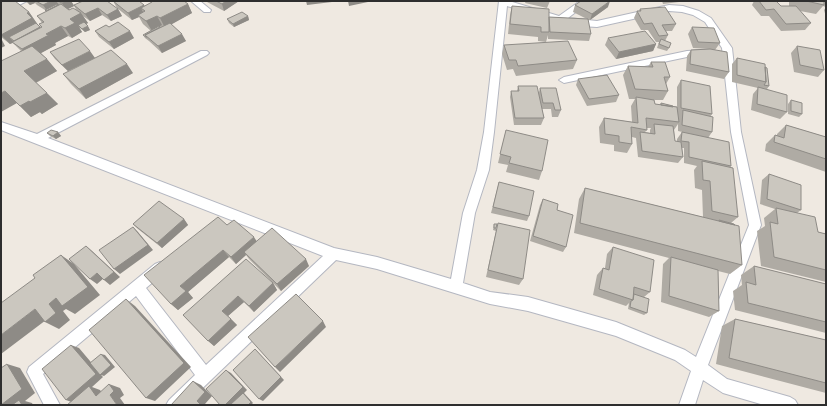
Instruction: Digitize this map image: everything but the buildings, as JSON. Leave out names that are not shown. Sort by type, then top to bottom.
[{"type":"street","points":[[1,11],[23,1]]},
{"type":"street","points":[[195,1],[207,10]]},
{"type":"street","points":[[561,19],[586,1]]},
{"type":"street","points":[[456,286],[469,213],[483,170],[489,132],[503,2],[561,19],[579,23],[597,24],[669,8],[683,9],[696,13],[708,20],[727,48],[721,55]]},
{"type":"street","points":[[38,139],[204,53]]},
{"type":"street","points":[[564,80],[687,54],[721,55]]},
{"type":"street","points":[[688,405],[699,369],[755,226],[721,55]]},
{"type":"street","points":[[1,126],[226,211],[334,254],[376,263],[456,286],[490,298],[528,304],[616,329],[680,355],[723,385],[790,405]]},
{"type":"street","points":[[214,222],[226,211]]},
{"type":"street","points":[[174,405],[334,254]]},
{"type":"street","points":[[52,405],[34,372],[167,262]]},
{"type":"street","points":[[137,287],[205,376]]}]
